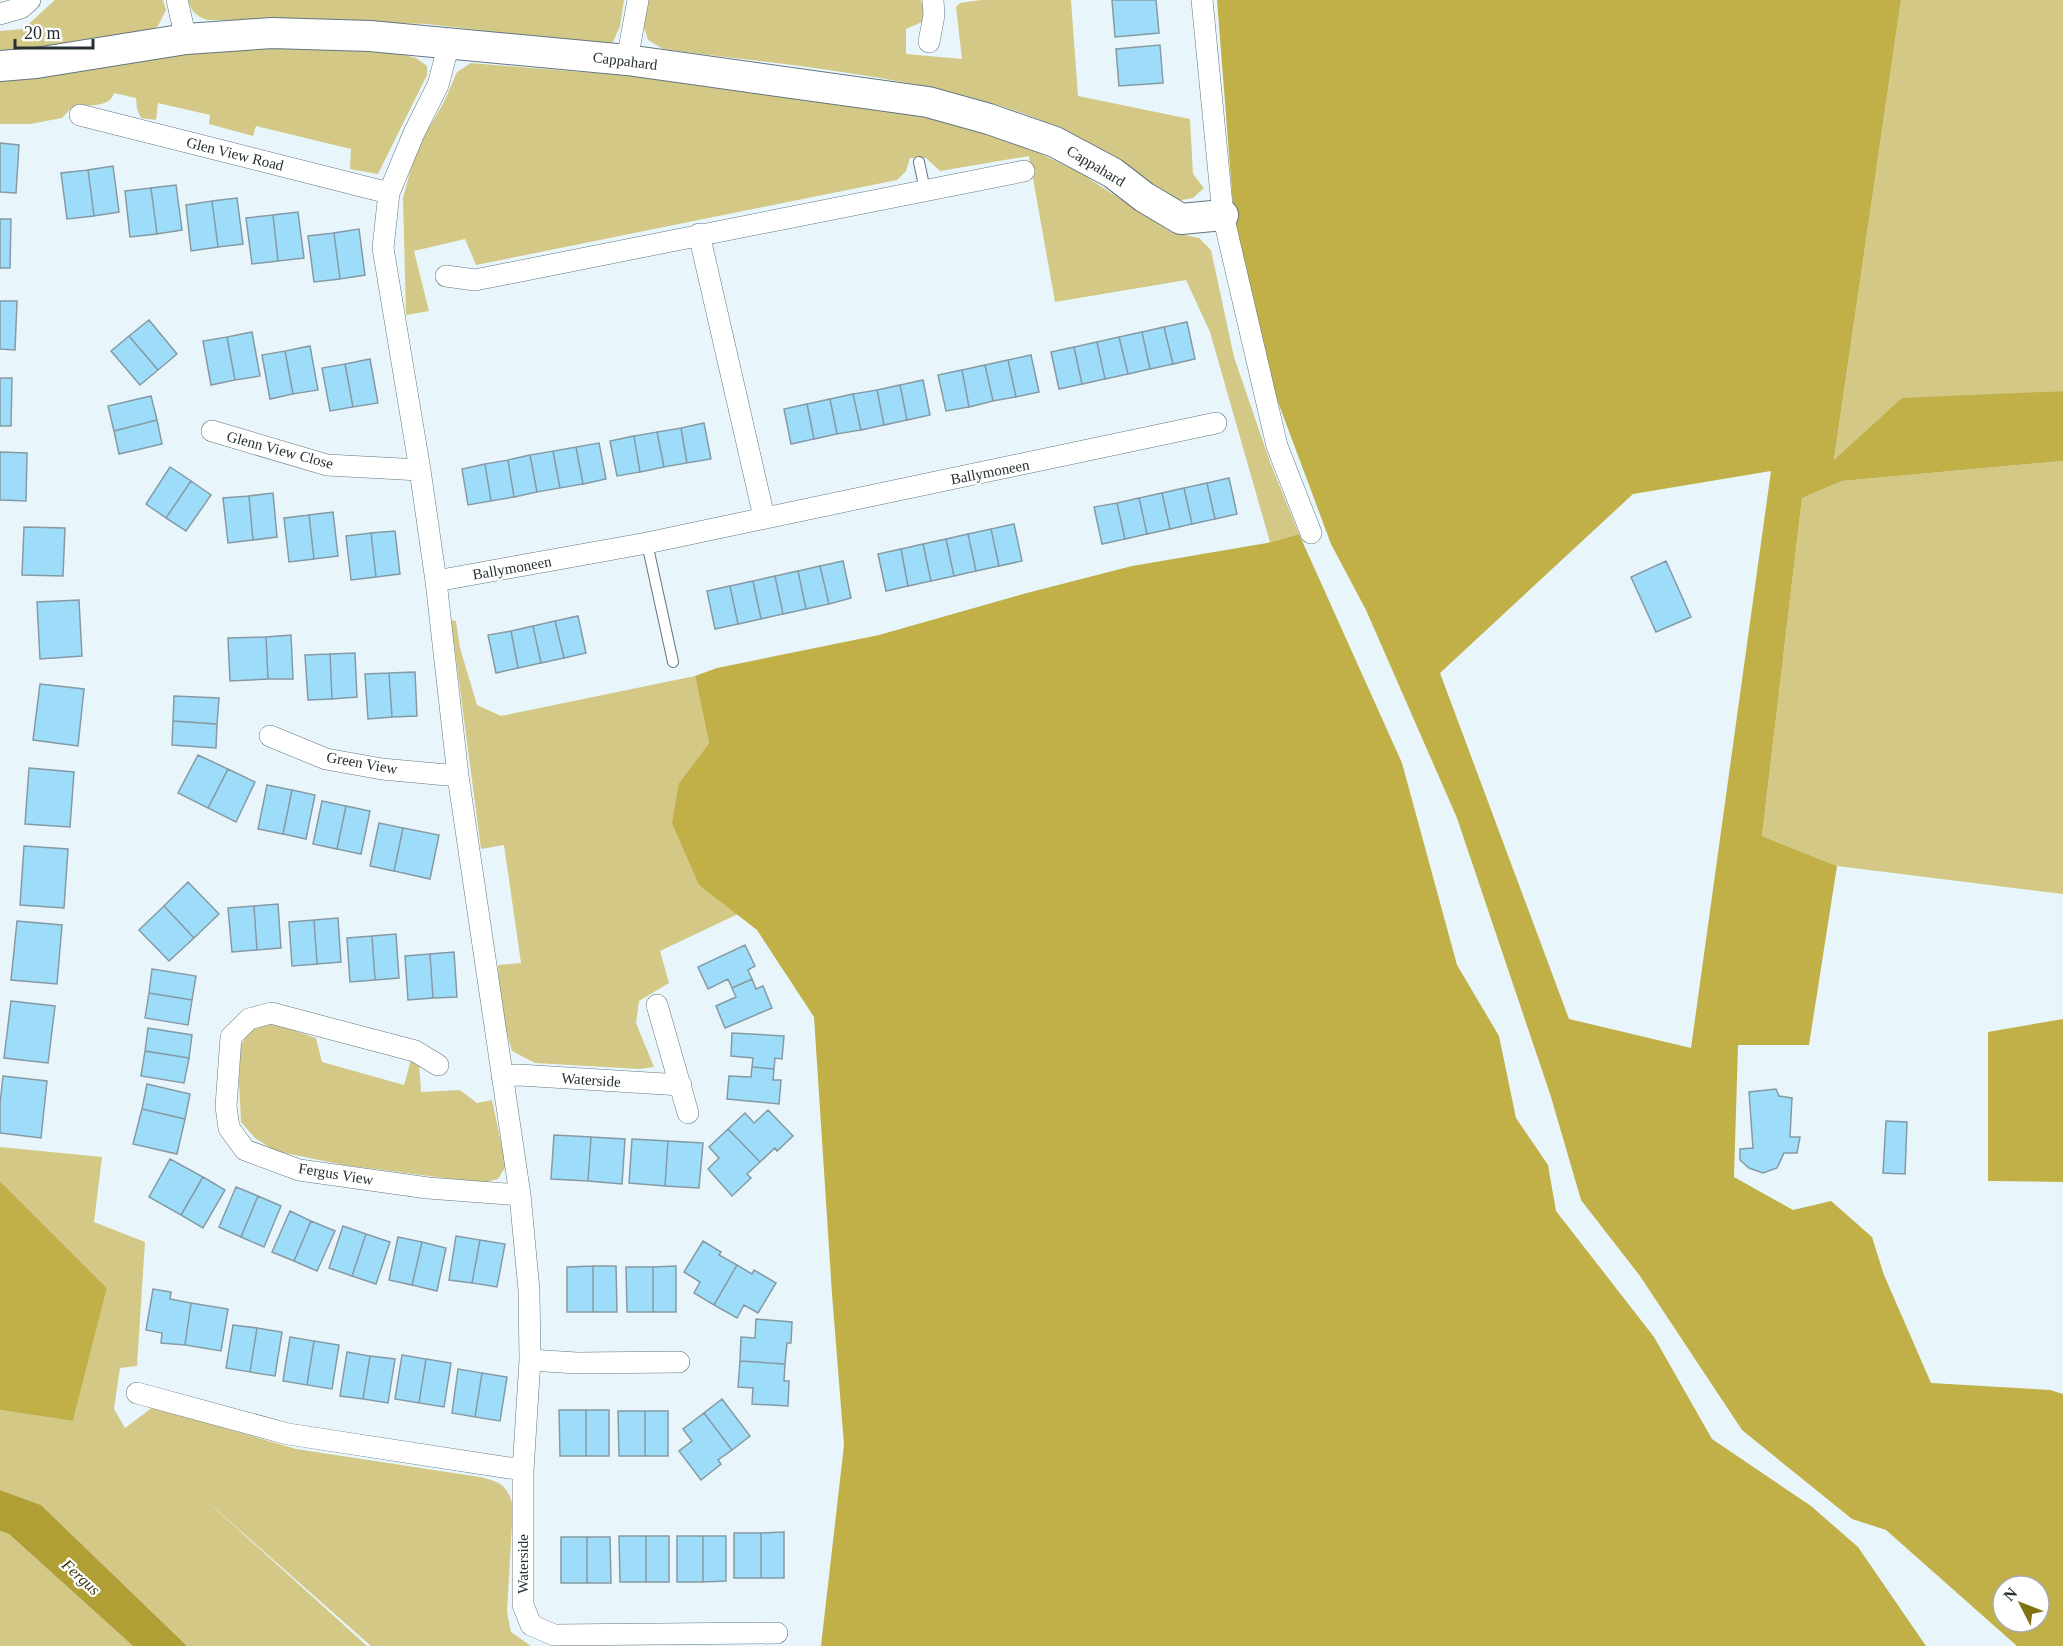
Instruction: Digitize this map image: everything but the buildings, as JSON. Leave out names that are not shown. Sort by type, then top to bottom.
[{"type":"main road","name":"Cappahard","points":[[0,66],[36,63],[186,39],[273,33],[370,36],[627,60],[928,102],[989,119],[1054,142],[1113,173],[1144,197],[1181,219],[1223,215]]},
{"type":"street","points":[[0,14],[21,8],[30,0]]},
{"type":"street","points":[[177,0],[186,39]]},
{"type":"street","points":[[627,60],[638,0]]},
{"type":"street","points":[[929,42],[934,15],[933,0]]},
{"type":"street","points":[[1202,0],[1223,215],[1277,446],[1311,533]]},
{"type":"street","name":"Waterside","points":[[449,44],[438,85],[414,133],[389,193],[383,248],[420,470],[436,581],[458,776],[520,1195],[529,1290],[530,1360],[523,1470],[524,1605],[531,1625],[554,1635],[777,1633]]},
{"type":"street","name":"Glen View Road","points":[[81,115],[389,193]]},
{"type":"street","points":[[446,276],[475,280],[1024,171]]},
{"type":"street","points":[[699,234],[764,517]]},
{"type":"street","name":"Ballymoneen","points":[[436,581],[647,543],[1216,423]]},
{"type":"street","name":"Glenn View Close","points":[[212,431],[327,465],[420,470]]},
{"type":"street","name":"Green View","points":[[270,736],[326,759],[382,769],[458,776]]},
{"type":"street","points":[[657,1005],[688,1113]]},
{"type":"street","name":"Fergus View","points":[[438,1065],[415,1051],[271,1013],[249,1019],[231,1037],[226,1106],[229,1128],[245,1150],[300,1170],[428,1188],[520,1195]]},
{"type":"street","name":"Waterside","points":[[502,1076],[519,1075],[681,1085]]},
{"type":"street","points":[[530,1360],[577,1363],[679,1362]]},
{"type":"street","points":[[136,1393],[288,1434],[523,1470]]},
{"type":"lane","points":[[919,162],[925,190]]},
{"type":"lane","points":[[647,543],[674,662]]},
{"type":"shaded area","points":[[55,0],[163,0],[166,10],[158,26],[146,33],[0,54],[0,31],[23,29]]},
{"type":"shaded area","points":[[188,0],[624,0],[620,26],[613,42],[597,44],[427,24],[307,20],[207,20],[194,13]]},
{"type":"shaded area","points":[[648,0],[921,0],[924,12],[922,22],[906,29],[906,54],[962,59],[956,7],[960,3],[981,0],[1071,0],[1078,96],[1190,119],[1193,174],[1204,188],[1193,198],[1176,201],[1102,152],[1063,131],[1022,113],[979,100],[935,89],[844,72],[663,49],[648,40],[643,24]]},
{"type":"shaded area","points":[[1217,0],[1901,0],[1834,460],[1902,398],[2063,391],[2063,461],[1842,481],[1802,498],[1762,836],[1837,866],[1809,1045],[1738,1045],[1734,1177],[1793,1210],[1831,1201],[1872,1237],[1884,1275],[1931,1383],[2050,1390],[2063,1394],[2063,1646],[2017,1646],[2003,1634],[2051,1634],[2051,1574],[1991,1574],[1991,1623],[1886,1530],[1852,1519],[1742,1430],[1640,1276],[1581,1200],[1551,1097],[1457,818],[1366,610],[1331,544],[1256,343],[1238,269]],"holes":[[[1771,471],[1691,1048],[1569,1019],[1440,673],[1633,494]]]},
{"type":"shaded area","points":[[1901,0],[2063,0],[2063,391],[1902,399],[1834,461]]},
{"type":"shaded area","points":[[269,48],[394,52],[416,58],[427,66],[427,75],[378,174],[350,169],[351,149],[256,126],[253,136],[209,124],[210,115],[158,103],[156,120],[141,118],[136,98],[114,93],[112,98],[103,103],[73,106],[62,118],[30,124],[0,124],[0,82],[199,50]]},
{"type":"shaded area","points":[[471,63],[694,81],[889,110],[968,125],[1024,146],[1079,172],[1171,232],[1199,238],[1211,250],[1234,357],[1270,462],[1299,534],[1270,542],[1210,332],[1186,280],[1055,302],[1029,156],[940,171],[926,158],[910,158],[906,171],[897,180],[476,265],[465,239],[414,251],[429,311],[406,315],[403,198],[416,150],[444,102],[457,72]]},
{"type":"shaded area","points":[[2063,461],[2063,894],[1837,866],[1762,836],[1802,498],[1842,481]]},
{"type":"shaded area","points":[[1299,534],[1402,763],[1457,965],[1499,1036],[1516,1118],[1548,1165],[1556,1211],[1654,1337],[1712,1439],[1811,1506],[1858,1547],[1926,1646],[821,1646],[844,1445],[814,1017],[757,930],[699,885],[672,823],[679,783],[709,743],[695,676],[717,668],[879,635],[1132,566],[1267,543]]},
{"type":"shaded area","points":[[451,620],[456,621],[460,648],[477,705],[501,716],[695,676],[709,743],[679,783],[699,885],[738,914],[660,951],[669,983],[639,1001],[636,1023],[654,1067],[639,1069],[535,1063],[512,1051],[502,1016],[498,965],[521,963],[504,845],[481,849]]},
{"type":"shaded area","points":[[2063,1019],[2063,1182],[1988,1181],[1988,1032]]},
{"type":"shaded area","points":[[272,1023],[316,1038],[322,1062],[404,1085],[411,1060],[419,1062],[421,1092],[460,1090],[477,1103],[492,1100],[506,1166],[498,1179],[482,1183],[344,1165],[275,1151],[255,1138],[241,1122],[239,1082],[241,1045],[250,1031]]},
{"type":"shaded area","points":[[0,1147],[102,1157],[94,1222],[145,1242],[137,1366],[120,1368],[114,1409],[125,1428],[153,1407],[296,1449],[480,1477],[502,1485],[513,1506],[507,1612],[511,1632],[531,1646],[371,1646],[200,1495],[367,1646],[187,1646],[41,1505],[0,1490],[0,1410],[73,1421],[107,1288],[0,1181]]},
{"type":"shaded area","points":[[0,1181],[107,1288],[73,1421],[0,1410]]},
{"type":"shaded area","points":[[0,1531],[9,1534],[133,1646],[0,1646]]},
{"type":"water","name":"Fergus","points":[[0,1490],[41,1505],[187,1646],[133,1646],[9,1534],[0,1531]]}]
